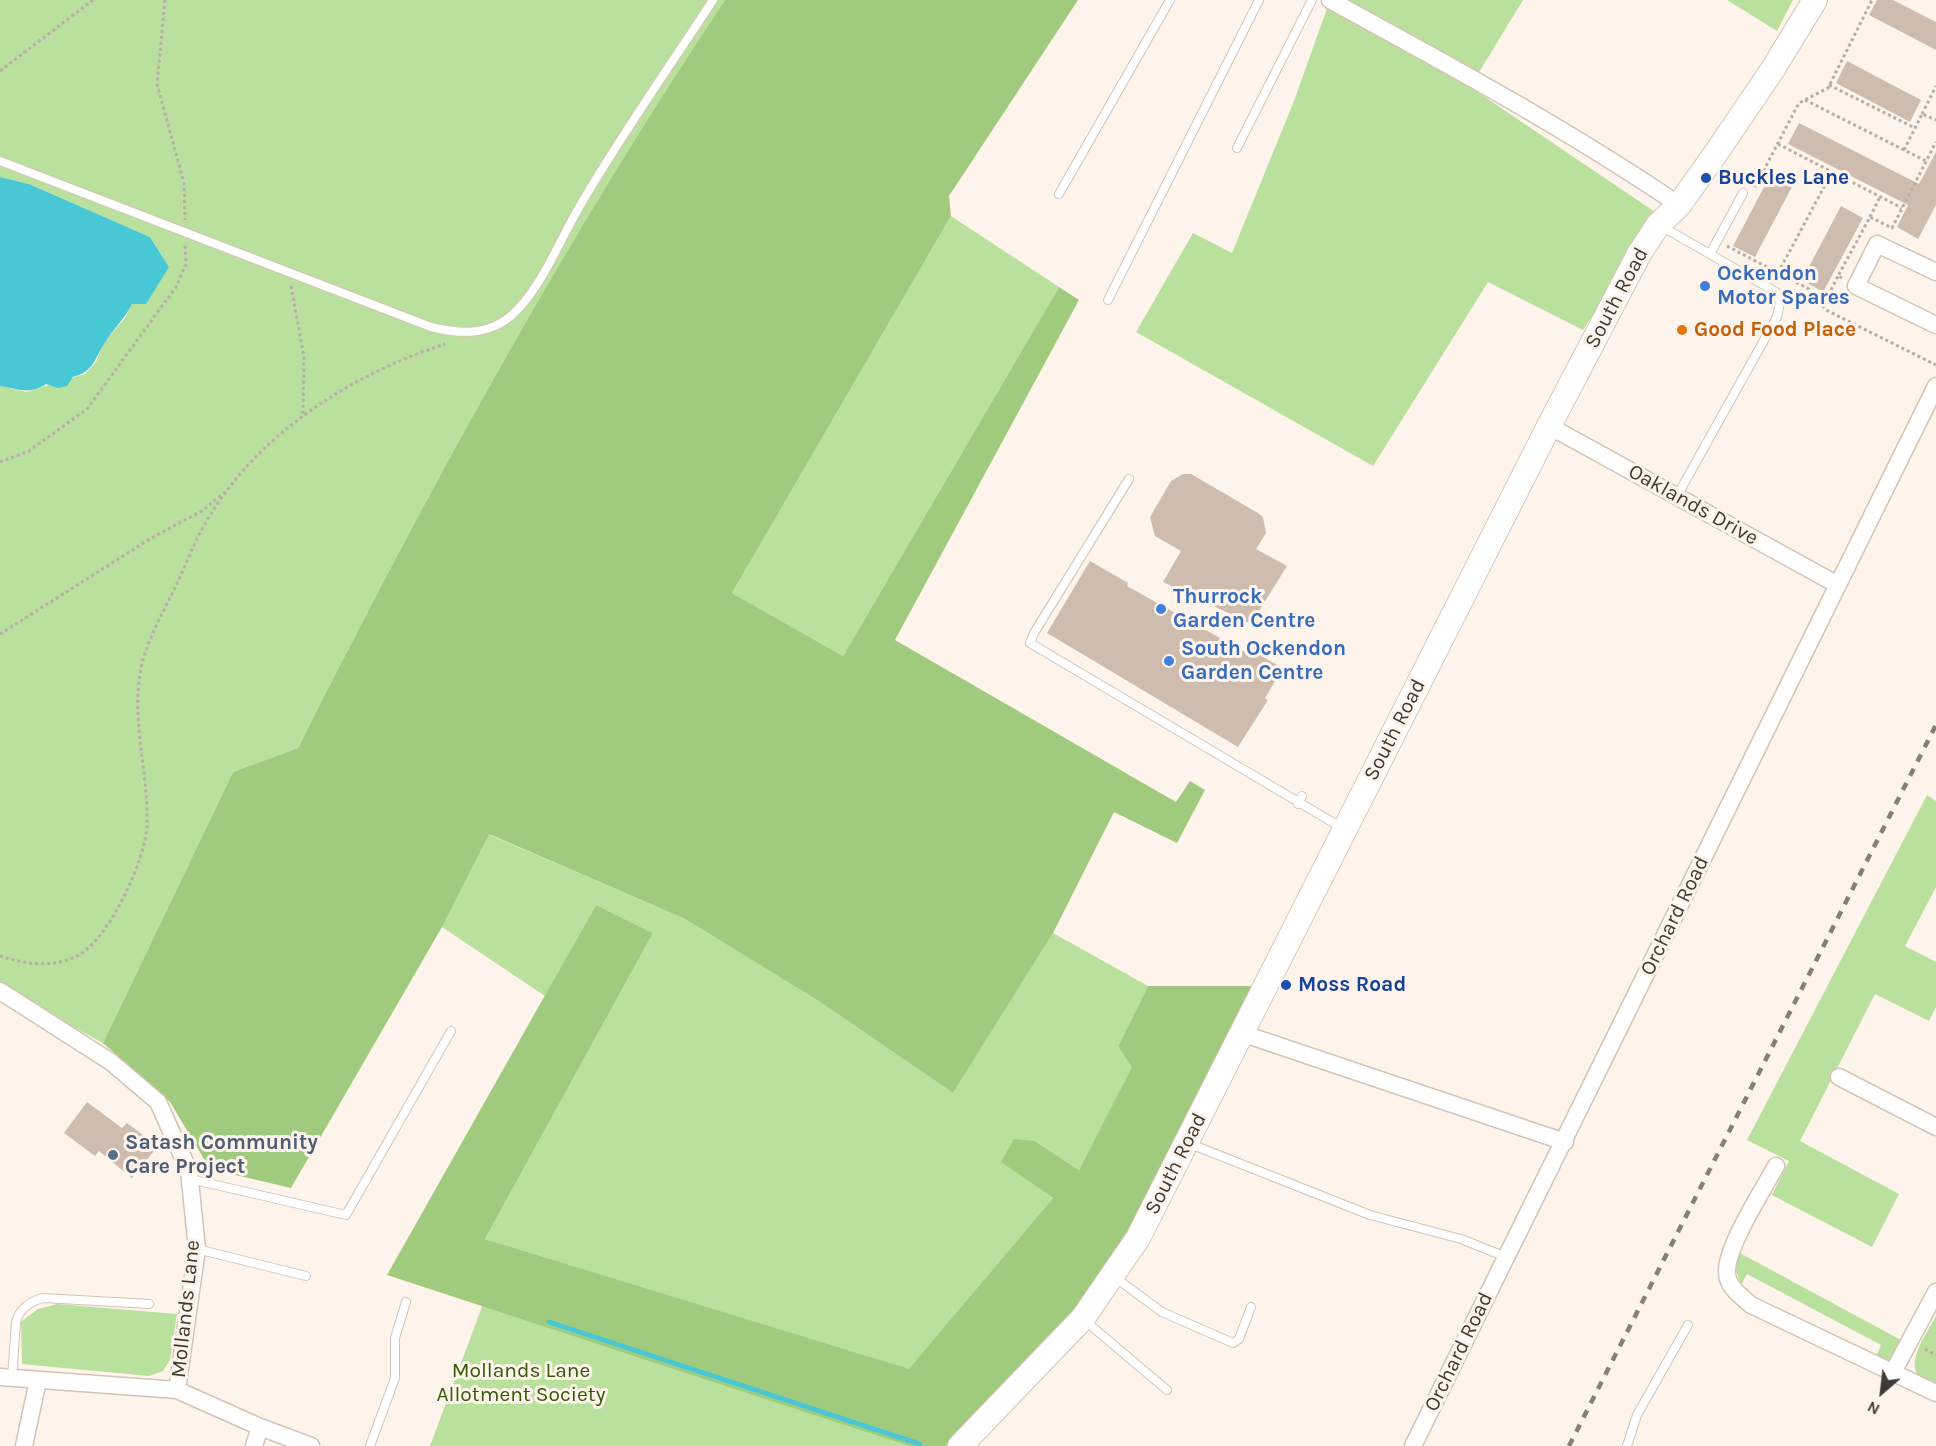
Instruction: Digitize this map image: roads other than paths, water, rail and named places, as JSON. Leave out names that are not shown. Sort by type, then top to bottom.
[{"type":"main road","name":"South Road","points":[[960,1446],[1083,1318],[1138,1238],[1244,1034],[1344,830],[1549,426],[1640,254],[1658,225],[1679,205],[1773,69],[1815,0]]},
{"type":"street","points":[[1330,0],[1483,83],[1599,151],[1679,205]]},
{"type":"street","points":[[1936,272],[1877,244],[1856,286],[1936,325]]},
{"type":"street","name":"Orchard Road","points":[[1413,1446],[1565,1142],[1936,386]]},
{"type":"street","name":"Oaklands Drive","points":[[1549,426],[1838,585]]},
{"type":"street","name":"Mollands Lane","points":[[0,991],[111,1062],[158,1102],[189,1171],[197,1249],[177,1390],[260,1427],[311,1446]]},
{"type":"street","points":[[1244,1034],[1565,1142]]},
{"type":"street","points":[[1839,1077],[1936,1127]]},
{"type":"street","points":[[1776,1166],[1730,1252],[1726,1273],[1732,1288],[1751,1305],[1936,1393]]},
{"type":"street","points":[[1892,1374],[1936,1292]]},
{"type":"street","points":[[6,1377],[177,1390]]},
{"type":"street","points":[[24,1446],[38,1380]]},
{"type":"street","points":[[254,1446],[260,1427]]},
{"type":"lane","points":[[0,161],[431,327],[458,333],[484,331],[511,316],[529,296],[584,198],[713,0]]},
{"type":"lane","points":[[1059,194],[1170,0]]},
{"type":"lane","points":[[1108,300],[1259,0]]},
{"type":"lane","points":[[1237,148],[1312,0]]},
{"type":"lane","points":[[1710,254],[1743,193]]},
{"type":"lane","points":[[1658,225],[1776,292],[1780,302],[1777,317],[1677,495]]},
{"type":"lane","points":[[1129,479],[1030,643],[1300,800],[1344,830]]},
{"type":"lane","points":[[189,1179],[346,1215],[451,1031]]},
{"type":"lane","points":[[1187,1143],[1370,1215],[1461,1239],[1506,1257]]},
{"type":"lane","points":[[197,1249],[306,1276]]},
{"type":"lane","points":[[1112,1276],[1162,1312],[1233,1343],[1239,1339],[1251,1307]]},
{"type":"lane","points":[[6,1377],[17,1316],[30,1303],[43,1298],[149,1304]]},
{"type":"lane","points":[[370,1446],[395,1377],[395,1338],[406,1302]]},
{"type":"lane","points":[[1083,1318],[1167,1390]]},
{"type":"lane","points":[[1628,1446],[1637,1415],[1688,1325]]},
{"type":"water","points":[[0,177],[29,184],[150,237],[169,267],[146,304],[132,304],[89,369],[73,377],[67,386],[58,388],[46,384],[35,389],[18,390],[0,386]]},
{"type":"waterway","points":[[549,1322],[920,1444]]},
{"type":"railway","points":[[1569,1446],[1936,725]]},
{"type":"place","name":"Buckles Lane","points":[[1706,178]]},
{"type":"place","name":"Ockendon Motor Spares","points":[[1705,286]]},
{"type":"place","name":"Good Food Place","points":[[1682,330]]},
{"type":"place","name":"Thurrock Garden Centre","points":[[1161,609]]},
{"type":"place","name":"South Ockendon Garden Centre","points":[[1169,661]]},
{"type":"place","name":"Moss Road","points":[[1286,985]]},
{"type":"place","name":"Satash Community Care Project","points":[[113,1155]]},
{"type":"park label","name":"Mollands Lane Allotment Society","points":[[521,1383]]}]
